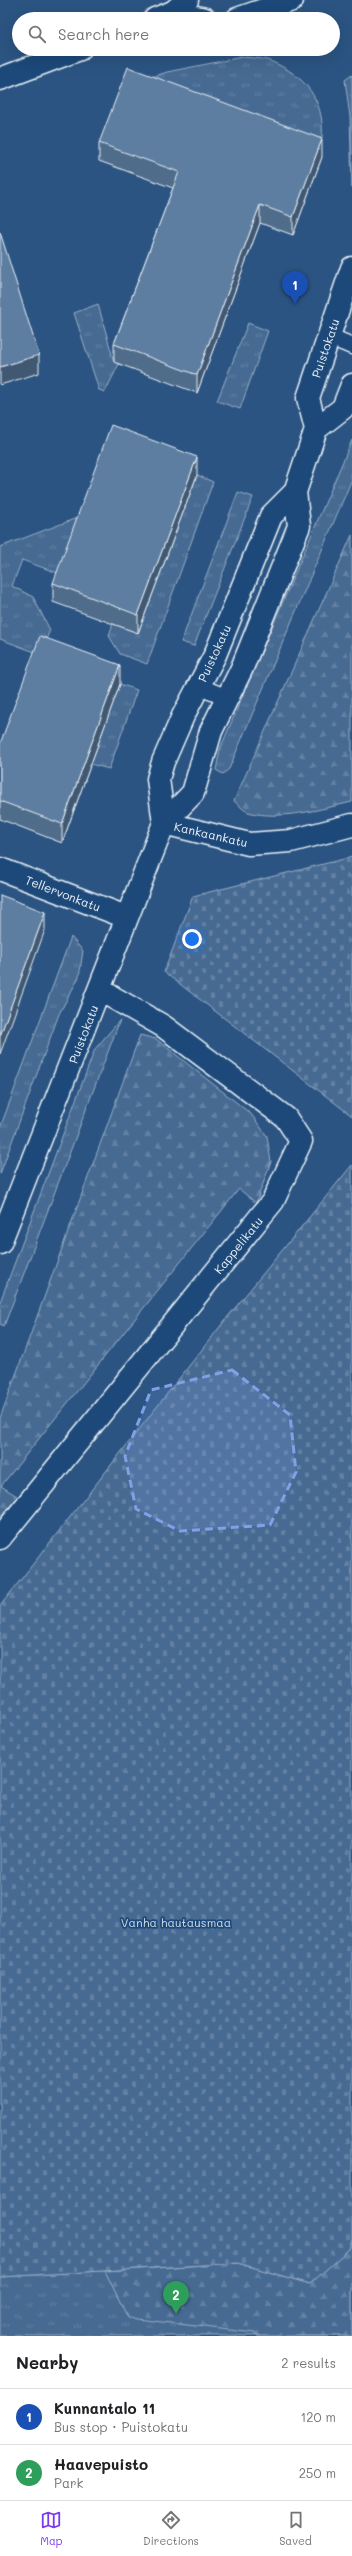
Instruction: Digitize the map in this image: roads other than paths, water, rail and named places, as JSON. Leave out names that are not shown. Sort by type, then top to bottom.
[{"type":"main road","points":[[257,12],[292,0]]},
{"type":"main road","points":[[0,79],[61,56]]},
{"type":"main road","name":"Puistokatu","points":[[0,1243],[100,990],[126,917],[164,823],[193,793],[211,731],[242,668],[299,526],[296,492],[316,429],[308,398],[352,268]]},
{"type":"main road","points":[[316,429],[343,408],[352,386]]},
{"type":"main road","name":"Puistokatu","points":[[164,823],[158,779],[161,768],[198,686],[215,655],[271,516],[296,492]]},
{"type":"main road","name":"Kankaankatu","points":[[164,823],[249,844],[291,840],[352,825]]},
{"type":"main road","name":"Tellervonkatu","points":[[0,869],[126,917]]},
{"type":"main road","name":"Kappelikatu","points":[[0,1538],[273,1201],[301,1141],[286,1118],[163,1026],[100,990]]},
{"type":"lane","points":[[328,336],[352,346]]},
{"type":"lane","points":[[198,686],[227,698]]},
{"type":"place","name":"Kunnantalo 11","points":[[295,304]]},
{"type":"place","name":"Haavepuisto","points":[[176,2314]]},
{"type":"park label","name":"Vanha hautausmaa","points":[[176,1922]]}]
